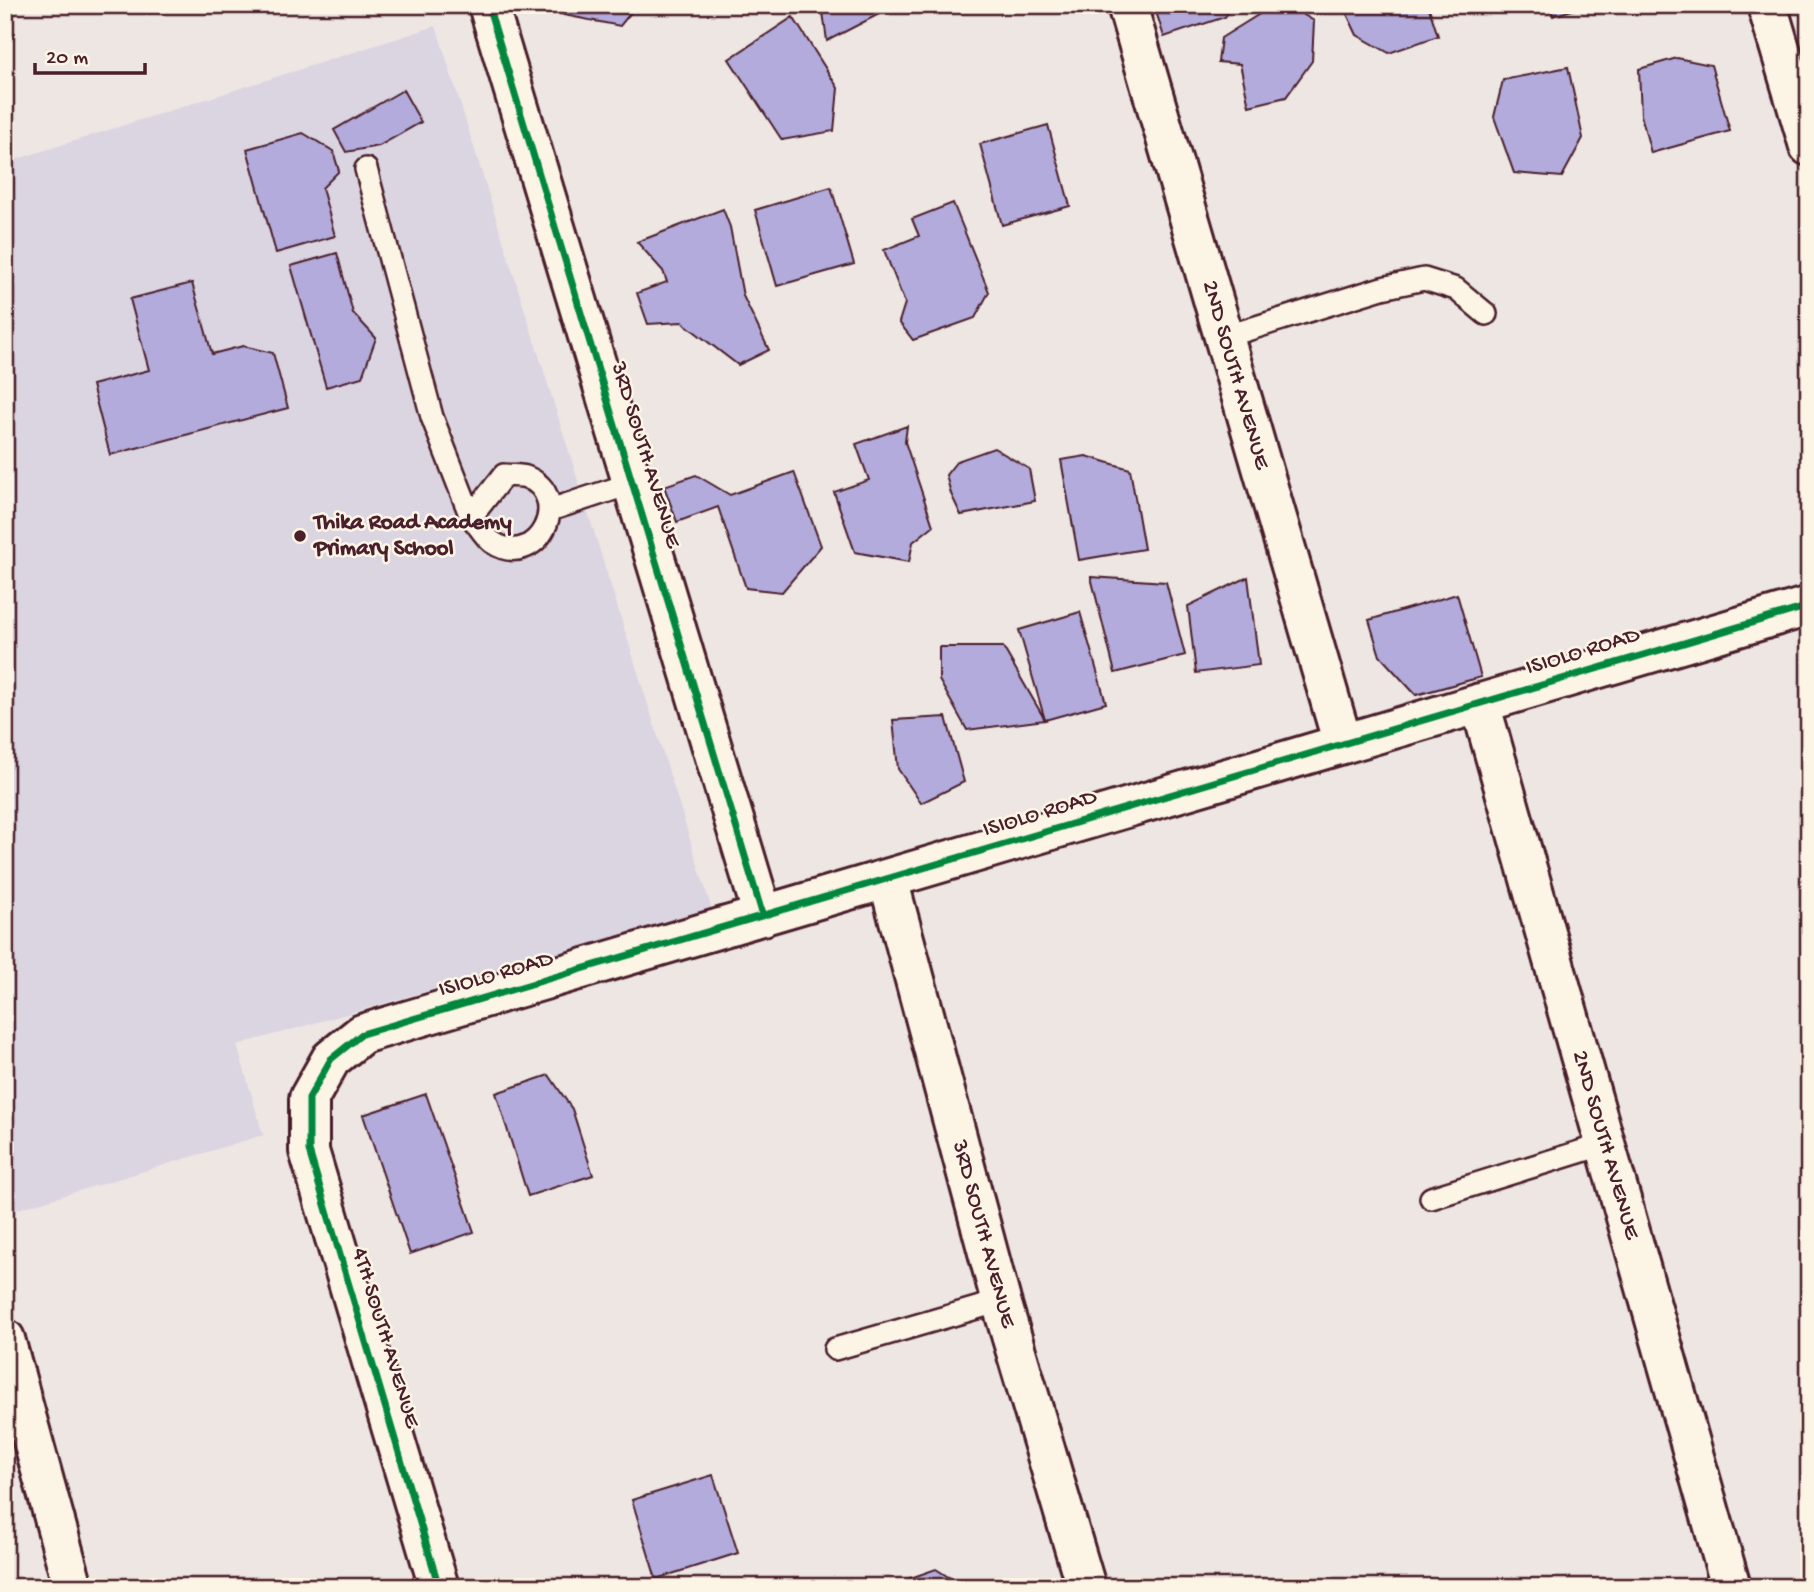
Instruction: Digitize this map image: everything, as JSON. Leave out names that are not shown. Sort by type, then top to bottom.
[{"type":"street","name":"3RD SOUTH AVENUE","points":[[488,5],[763,916]]},
{"type":"street","name":"2ND SOUTH AVENUE","points":[[1128,5],[1343,744]]},
{"type":"street","points":[[1767,5],[1809,146]]},
{"type":"street","name":"ISIOLO ROAD","points":[[309,1098],[331,1059],[362,1034],[1809,606]]},
{"type":"street","name":"2ND SOUTH AVENUE","points":[[1480,703],[1731,1587]]},
{"type":"street","name":"3RD SOUTH AVENUE","points":[[888,879],[1000,1300],[1086,1587]]},
{"type":"street","name":"4TH SOUTH AVENUE","points":[[309,1098],[309,1151],[439,1587]]},
{"type":"street","points":[[5,1339],[73,1587]]},
{"type":"lane","points":[[366,169],[432,417],[471,517],[491,541],[510,549],[531,545],[545,530],[550,510],[542,489],[526,477],[504,475],[471,517]]},
{"type":"lane","points":[[1224,337],[1382,288],[1424,279],[1456,289],[1486,314]]},
{"type":"lane","points":[[550,510],[633,483]]},
{"type":"lane","points":[[1431,1198],[1605,1144]]},
{"type":"lane","points":[[835,1349],[1000,1300]]},
{"type":"shaded area","name":"Thika Road Academy Primary School","points":[[436,26],[712,910],[237,1045],[263,1135],[5,1213],[5,163]]},
{"type":"building","points":[[546,5],[637,5],[620,26],[564,15]]},
{"type":"building","points":[[822,5],[877,5],[881,13],[827,41]]},
{"type":"building","points":[[1154,5],[1233,5],[1225,17],[1164,37]]},
{"type":"building","points":[[1274,5],[1287,5],[1314,21],[1312,61],[1286,97],[1249,106],[1240,64],[1218,62],[1221,38]]},
{"type":"building","points":[[1348,5],[1428,5],[1438,36],[1389,53],[1357,35],[1347,14]]},
{"type":"building","points":[[1550,5],[1588,5],[1553,16]]},
{"type":"building","points":[[793,17],[838,88],[834,131],[782,140],[729,59]]},
{"type":"building","points":[[1677,58],[1711,65],[1730,131],[1651,153],[1641,115],[1639,69]]},
{"type":"building","points":[[1568,67],[1583,138],[1562,177],[1514,173],[1494,117],[1503,80]]},
{"type":"building","points":[[403,90],[421,122],[379,146],[346,152],[334,130]]},
{"type":"building","points":[[1048,125],[1070,206],[1002,225],[980,144]]},
{"type":"building","points":[[303,133],[333,151],[339,171],[322,188],[335,236],[276,253],[247,149]]},
{"type":"building","points":[[831,187],[854,264],[777,286],[755,210]]},
{"type":"building","points":[[953,203],[989,292],[975,318],[913,340],[899,322],[905,303],[884,250],[919,236],[912,219]]},
{"type":"building","points":[[723,209],[730,227],[743,296],[769,350],[738,365],[682,322],[648,324],[637,293],[667,282],[663,271],[637,242]]},
{"type":"building","points":[[337,253],[353,313],[376,338],[362,377],[326,387],[291,266]]},
{"type":"building","points":[[192,283],[212,354],[243,346],[273,353],[288,408],[110,455],[92,385],[149,370],[130,299]]},
{"type":"building","points":[[907,426],[905,442],[933,526],[913,542],[909,562],[855,552],[834,492],[869,480],[856,444]]},
{"type":"building","points":[[994,448],[1029,469],[1035,501],[961,515],[946,475],[957,461]]},
{"type":"building","points":[[1086,456],[1130,469],[1144,549],[1079,560],[1061,460]]},
{"type":"building","points":[[794,472],[821,546],[782,592],[746,588],[718,507],[677,522],[664,486],[696,475],[730,495]]},
{"type":"building","points":[[1091,577],[1166,582],[1185,655],[1115,673]]},
{"type":"building","points":[[1248,577],[1259,665],[1196,673],[1188,606]]},
{"type":"building","points":[[1457,594],[1481,677],[1416,695],[1380,656],[1369,620]]},
{"type":"building","points":[[1080,612],[1106,703],[1045,720],[1019,630]]},
{"type":"building","points":[[939,647],[1003,647],[1045,720],[967,730],[939,680]]},
{"type":"building","points":[[946,717],[964,782],[921,803],[898,769],[893,720]]},
{"type":"building","points":[[549,1075],[572,1109],[593,1175],[528,1196],[496,1093]]},
{"type":"building","points":[[426,1094],[474,1232],[410,1254],[363,1115]]},
{"type":"building","points":[[713,1475],[738,1553],[656,1579],[632,1500]]},
{"type":"building","points":[[936,1569],[964,1587],[900,1587],[899,1582]]},
{"type":"cycle path","points":[[488,5],[763,916]]},
{"type":"cycle path","points":[[439,1587],[309,1151],[309,1098],[331,1059],[362,1034],[1809,606]]},
{"type":"place","name":"Thika Road Academy Primary School","points":[[300,536]]}]
